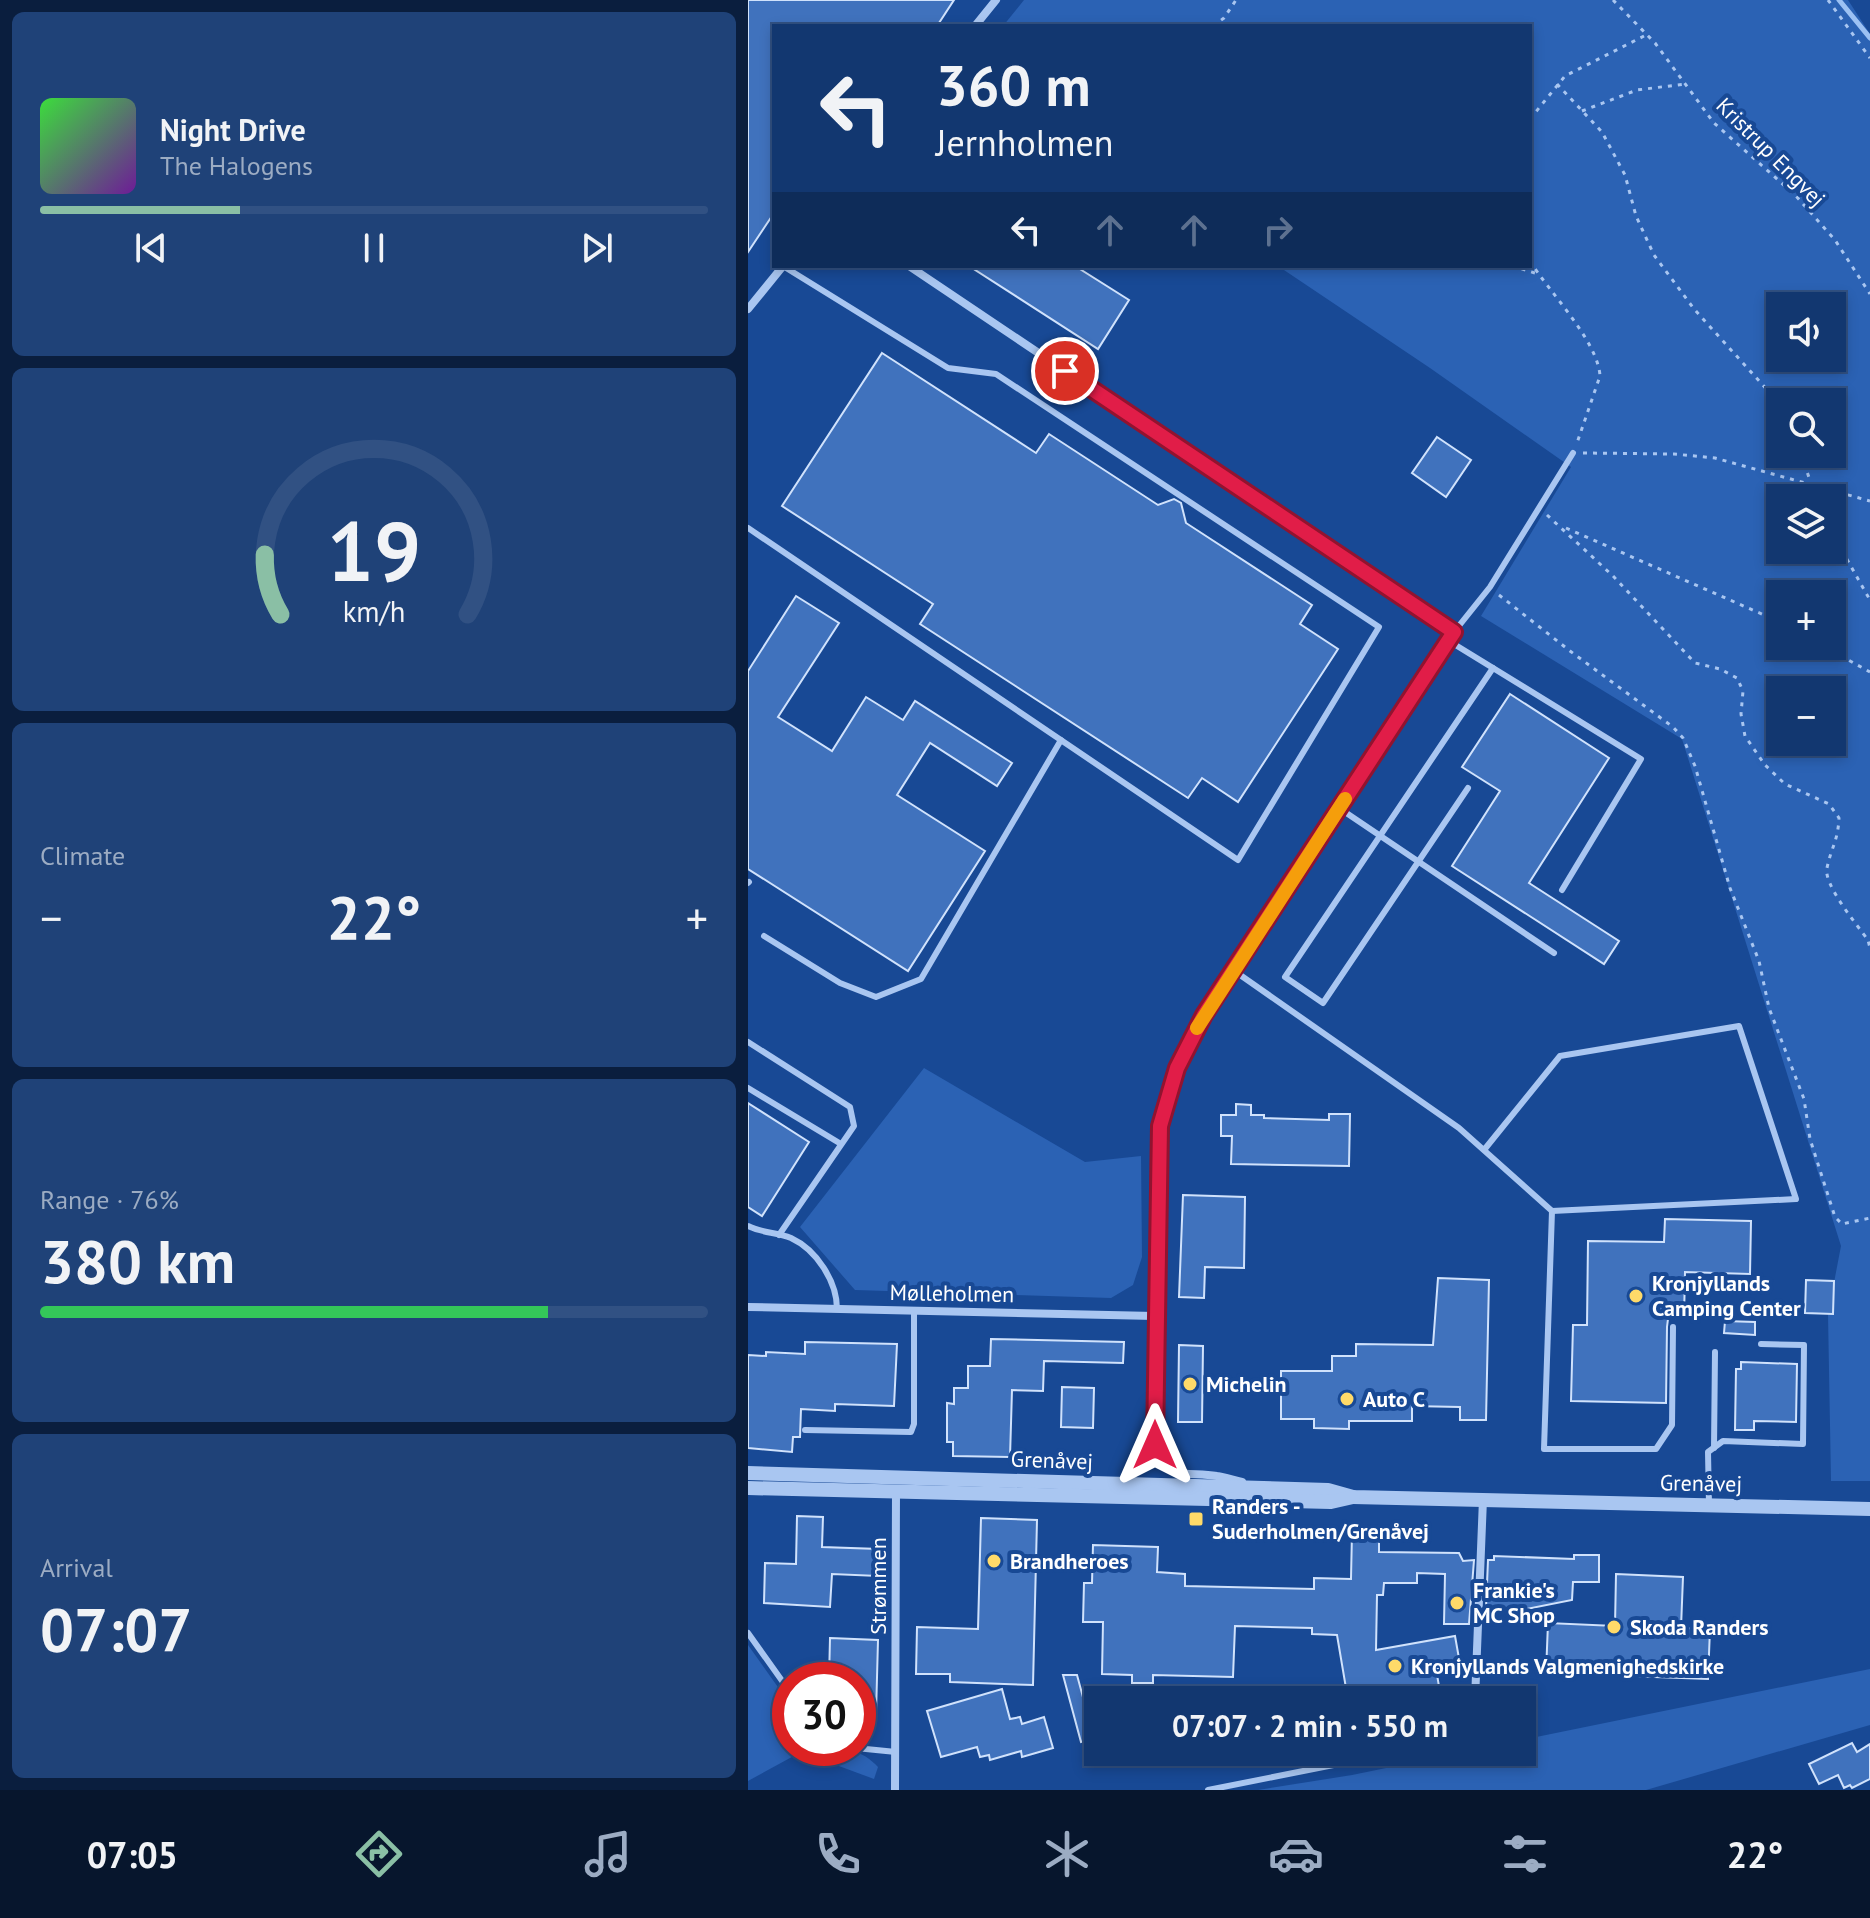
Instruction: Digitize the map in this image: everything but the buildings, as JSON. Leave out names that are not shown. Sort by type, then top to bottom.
[{"type":"street","points":[[977,24],[996,0]]},
{"type":"street","points":[[748,309],[781,268]]},
{"type":"street","points":[[912,268],[1451,637],[1204,1015],[1177,1068],[1160,1126],[1155,1445],[1165,1465],[1179,1474],[1215,1476],[1266,1488]]},
{"type":"street","name":"Mølleholmen","points":[[748,1307],[1155,1316]]},
{"type":"street","name":"Grenåvej","points":[[748,1473],[896,1485],[1331,1502],[1353,1497],[1870,1509]]},
{"type":"street","name":"Grenåvej","points":[[748,1488],[896,1485],[1266,1488],[1328,1490],[1353,1497]]},
{"type":"street","name":"Strømmen","points":[[895,1790],[896,1485]]},
{"type":"street","points":[[1476,1686],[1483,1499]]},
{"type":"lane","points":[[748,528],[1238,860],[1379,627],[996,374],[948,368],[786,268]]},
{"type":"lane","points":[[1562,890],[1641,759],[1493,668],[1451,637],[1490,587],[1573,453]]},
{"type":"lane","points":[[1468,788],[1323,1003],[1285,977],[1493,668]]},
{"type":"lane","points":[[764,936],[840,983],[876,997],[921,979],[1061,740]]},
{"type":"lane","points":[[1339,808],[1554,953]]},
{"type":"lane","points":[[1233,970],[1459,1128],[1552,1211],[1796,1199],[1739,1026],[1560,1056],[1484,1150]]},
{"type":"lane","points":[[748,1042],[850,1107],[854,1126],[779,1235]]},
{"type":"lane","points":[[748,1088],[841,1144]]},
{"type":"lane","points":[[1552,1211],[1544,1449],[1656,1449],[1672,1425],[1673,1327]]},
{"type":"lane","points":[[748,1226],[791,1238],[808,1251],[835,1287],[837,1309]]},
{"type":"lane","points":[[805,1430],[911,1432],[914,1424],[914,1310]]},
{"type":"lane","points":[[1709,1505],[1708,1452],[1723,1441],[1803,1444],[1804,1345],[1761,1344]]},
{"type":"lane","points":[[1714,1448],[1715,1352]]},
{"type":"lane","points":[[748,1633],[772,1667]]},
{"type":"lane","points":[[876,1750],[896,1752]]},
{"type":"lane","points":[[1208,1790],[1329,1766]]},
{"type":"path","points":[[1216,24],[1224,18],[1236,0]]},
{"type":"path","name":"Kristrup Engvej","points":[[1613,0],[1655,43],[1714,123],[1795,195],[1835,240],[1870,294]]},
{"type":"path","points":[[1828,0],[1870,58]]},
{"type":"path","points":[[1532,116],[1565,76],[1644,35]]},
{"type":"path","points":[[1557,84],[1602,132],[1625,175],[1636,216],[1654,255],[1694,309],[1766,389]]},
{"type":"path","points":[[1582,111],[1637,90],[1685,84]]},
{"type":"path","points":[[1532,264],[1589,343],[1599,364],[1600,376],[1573,453],[1674,454],[1715,458],[1870,501]]},
{"type":"path","points":[[1518,268],[1538,274]]},
{"type":"path","points":[[1805,468],[1810,483]]},
{"type":"path","points":[[1540,509],[1613,576],[1695,663],[1720,669],[1737,678],[1743,691],[1741,714],[1745,736],[1765,765],[1785,784],[1829,804],[1839,818],[1838,839],[1826,871],[1829,883],[1868,940],[1870,948]]},
{"type":"path","points":[[1562,527],[1766,616]]},
{"type":"path","points":[[1846,558],[1870,600]]},
{"type":"path","points":[[1490,587],[1673,727],[1683,738],[1695,766],[1730,888],[1759,961],[1769,1008],[1804,1099],[1810,1139],[1835,1217],[1842,1224],[1870,1218]]},
{"type":"path","points":[[1846,659],[1870,672]]},
{"type":"shaded area","points":[[1024,0],[1848,0],[1870,34],[1870,1481],[1831,1481],[1828,1314],[1841,1246],[1682,739],[1481,616],[1571,467],[1281,268],[1532,268],[1532,24],[1005,24]]},
{"type":"shaded area","points":[[924,1068],[1085,1162],[1141,1156],[1142,1257],[1133,1285],[1111,1298],[855,1290],[800,1227]]},
{"type":"shaded area","points":[[748,1645],[772,1679],[772,1766],[775,1766],[748,1781]]},
{"type":"shaded area","points":[[1870,1669],[1870,1725],[1646,1790],[1258,1790],[1396,1766],[1536,1766],[1536,1737]]},
{"type":"shaded area","points":[[876,1765],[878,1767],[874,1779],[839,1766]]},
{"type":"waterway","points":[[1839,0],[1870,38]]},
{"type":"slow traffic","points":[[1197,1028],[1345,799]]},
{"type":"place","name":"Kronjyllands Camping Center","points":[[1636,1296]]},
{"type":"place","name":"Michelin","points":[[1190,1384]]},
{"type":"place","name":"Auto C","points":[[1347,1399]]},
{"type":"place","name":"Randers - Suderholmen/Grenåvej","points":[[1196,1519]]},
{"type":"place","name":"Brandheroes","points":[[994,1561]]},
{"type":"place","name":"Frankie's MC Shop","points":[[1457,1603]]},
{"type":"place","name":"Skoda Randers","points":[[1614,1627]]},
{"type":"place","name":"Kronjyllands Valgmenighedskirke","points":[[1395,1666]]},
{"type":"route","points":[[1065,371],[1454,632],[1204,1015],[1177,1068],[1160,1126],[1155,1445]]}]
